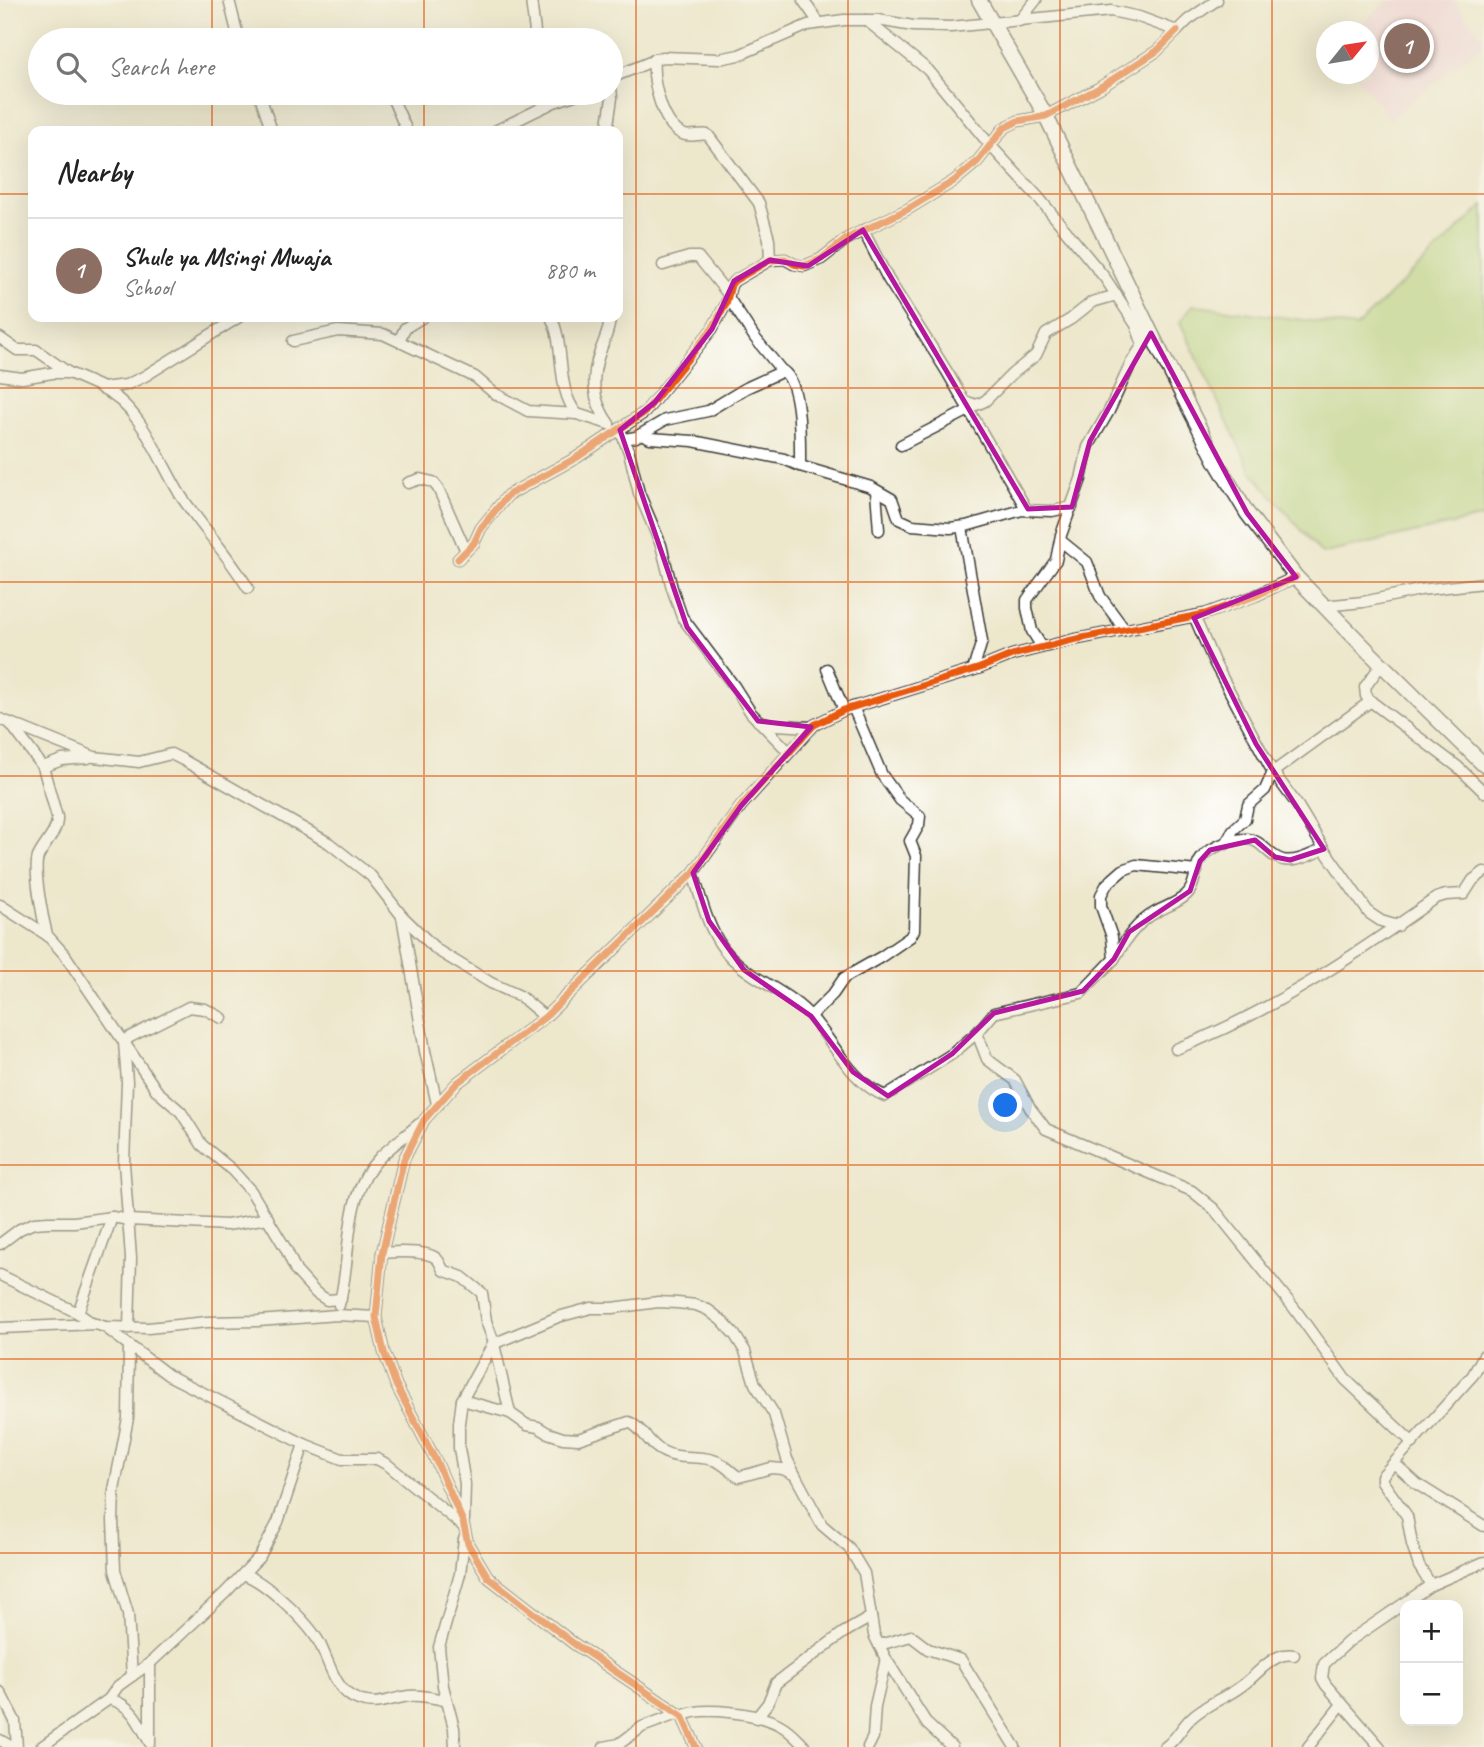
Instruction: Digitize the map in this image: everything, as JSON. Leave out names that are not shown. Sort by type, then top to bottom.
[{"type":"main road","points":[[979,0],[1046,116],[1147,339],[1247,513],[1296,577],[1323,606],[1484,765]]},
{"type":"street","points":[[229,0],[236,28]]},
{"type":"street","points":[[531,0],[534,28]]},
{"type":"street","points":[[803,0],[819,23]]},
{"type":"street","points":[[1019,21],[1036,0]]},
{"type":"street","points":[[408,483],[420,479],[433,482],[462,555],[508,495],[557,470],[635,421],[655,402],[712,329],[726,304],[734,281],[770,260],[785,259],[799,266],[808,266],[848,238],[908,209],[954,181],[977,162],[1009,126],[1046,116],[1099,88],[1149,57],[1188,20],[1217,0]]},
{"type":"street","points":[[623,74],[662,57],[719,59],[739,55],[808,25],[819,23],[866,20],[938,28],[1111,11],[1139,17],[1177,31]]},
{"type":"street","points":[[866,20],[928,70],[1095,264],[1147,339],[1123,378],[1105,420],[1090,441],[1082,479],[1052,568],[1027,600],[1032,631],[1042,647]]},
{"type":"street","points":[[654,59],[653,75],[658,97],[672,127],[686,135],[708,135],[758,200],[769,239],[770,260]]},
{"type":"street","points":[[262,105],[270,126]]},
{"type":"street","points":[[395,105],[405,126]]},
{"type":"street","points":[[608,126],[611,105]]},
{"type":"street","points":[[505,126],[546,106]]},
{"type":"street","points":[[863,230],[888,279],[967,406],[1027,510]]},
{"type":"street","points":[[663,265],[698,257],[728,295],[755,338],[790,378],[795,395],[800,466]]},
{"type":"street","points":[[901,445],[967,406],[985,401],[1012,373],[1036,355],[1046,334],[1093,302],[1117,295]]},
{"type":"street","points":[[0,338],[17,350],[36,350],[69,373],[103,388],[126,385],[145,376],[231,322]]},
{"type":"street","points":[[399,341],[405,328],[415,322]]},
{"type":"street","points":[[553,322],[557,331],[565,387],[577,414]]},
{"type":"street","points":[[610,322],[594,373],[595,401],[629,452],[639,493],[662,545],[682,617],[758,721],[788,751]]},
{"type":"street","points":[[293,341],[338,331],[383,334],[475,377],[494,393],[528,411],[577,414],[617,431],[651,438],[693,440],[774,457],[876,491],[892,499],[899,519],[905,523],[940,528],[962,527],[1027,510],[1052,511],[1072,507]]},
{"type":"street","points":[[641,434],[665,420],[713,409],[746,388],[782,371]]},
{"type":"street","points":[[0,376],[22,378],[69,373]]},
{"type":"street","points":[[94,383],[116,396],[134,414],[180,494],[233,562],[248,588]]},
{"type":"street","points":[[876,491],[879,530]]},
{"type":"street","points":[[962,527],[982,641],[974,670]]},
{"type":"street","points":[[1061,541],[1087,562],[1100,596],[1125,630]]},
{"type":"street","points":[[337,1315],[352,1212],[358,1190],[380,1157],[424,1120],[457,1083],[545,1017],[693,873],[741,806],[811,727],[848,708],[974,670],[1012,655],[1194,616],[1255,596],[1296,577]]},
{"type":"street","points":[[1323,606],[1363,602],[1420,590],[1484,583]]},
{"type":"street","points":[[1194,616],[1214,662],[1273,772],[1369,913],[1381,921],[1398,926]]},
{"type":"street","points":[[1381,665],[1365,687],[1366,696],[1458,767],[1484,792]]},
{"type":"street","points":[[811,1016],[833,994],[844,978],[881,957],[910,937],[914,930],[916,856],[910,841],[919,825],[920,816],[900,800],[882,775],[848,708],[830,680],[827,669]]},
{"type":"street","points":[[1226,844],[1233,830],[1245,819],[1248,805],[1265,790],[1273,772],[1371,701]]},
{"type":"street","points":[[4,720],[94,757]]},
{"type":"street","points":[[4,720],[43,767],[58,821],[37,860],[40,909],[47,935]]},
{"type":"street","points":[[758,721],[811,727]]},
{"type":"street","points":[[43,767],[62,760],[94,757],[135,762],[170,754],[183,760],[329,843],[371,876],[402,916],[437,950],[491,983],[520,996],[545,1017]]},
{"type":"street","points":[[693,873],[709,921],[725,951],[744,970],[781,992],[811,1016],[853,1072],[885,1096],[952,1055],[977,1033],[994,1013],[1081,993],[1114,959],[1129,932],[1153,913],[1186,895],[1192,886],[1200,861],[1218,846],[1245,839],[1255,840],[1275,857],[1283,860],[1301,858],[1324,849]]},
{"type":"street","points":[[1114,959],[1112,937],[1101,905],[1101,895],[1107,884],[1123,870],[1136,865],[1197,870]]},
{"type":"street","points":[[1176,1049],[1239,1022],[1314,980],[1436,898],[1464,894],[1473,880],[1484,872]]},
{"type":"street","points":[[0,905],[47,935],[65,955],[158,1091],[181,1112],[202,1145],[251,1191],[304,1282],[327,1300],[341,1299]]},
{"type":"street","points":[[402,916],[422,1038],[437,1104]]},
{"type":"street","points":[[124,1042],[189,1007],[205,1009],[222,1018]]},
{"type":"street","points":[[977,1033],[987,1059],[1015,1080],[1030,1108],[1046,1129],[1192,1191],[1214,1209],[1294,1308],[1345,1379],[1413,1443]]},
{"type":"street","points":[[124,1042],[127,1082],[124,1163],[131,1258],[129,1328]]},
{"type":"street","points":[[424,1120],[404,1159],[382,1253],[376,1317],[384,1352],[396,1385],[437,1463],[464,1527],[468,1544],[488,1577],[573,1643],[682,1716],[696,1747]]},
{"type":"street","points":[[0,1244],[20,1229],[34,1223],[112,1217],[227,1225],[268,1218]]},
{"type":"street","points":[[78,1313],[112,1217]]},
{"type":"street","points":[[382,1253],[402,1252],[431,1256],[438,1260],[443,1270],[462,1277],[482,1293],[486,1321],[510,1413]]},
{"type":"street","points":[[0,1275],[78,1313],[93,1324]]},
{"type":"street","points":[[455,1747],[454,1728],[443,1686],[439,1647],[460,1574],[465,1484],[459,1448],[459,1423],[463,1400],[493,1343],[558,1317],[591,1308],[658,1302],[696,1305],[708,1310],[735,1335],[745,1351],[755,1384],[774,1414],[787,1459],[822,1525],[849,1548],[864,1573],[874,1636],[886,1659],[927,1724],[952,1747]]},
{"type":"street","points":[[0,1328],[93,1324],[129,1328],[337,1315],[376,1317]]},
{"type":"street","points":[[105,1327],[168,1375],[303,1444],[342,1459],[377,1459],[388,1465],[464,1527]]},
{"type":"street","points":[[129,1346],[128,1418],[114,1490],[113,1520],[115,1570],[128,1614],[132,1676]]},
{"type":"street","points":[[1431,1585],[1419,1566],[1407,1516],[1382,1481],[1383,1475],[1473,1375],[1484,1355]]},
{"type":"street","points":[[463,1400],[510,1413],[527,1425],[548,1433],[578,1439],[629,1422],[638,1428],[651,1445],[678,1458],[714,1460],[739,1477],[771,1468],[783,1469],[795,1475]]},
{"type":"street","points":[[41,1747],[109,1699],[118,1686],[150,1663],[260,1556],[278,1522],[303,1444]]},
{"type":"street","points":[[1392,1464],[1484,1526]]},
{"type":"street","points":[[1380,1747],[1322,1678],[1324,1664],[1349,1641],[1431,1585],[1484,1562]]},
{"type":"street","points":[[243,1574],[251,1577],[307,1625],[348,1695],[369,1703],[385,1703],[408,1696],[447,1701]]},
{"type":"street","points":[[756,1718],[768,1703],[780,1679],[843,1633],[871,1617]]},
{"type":"street","points":[[879,1645],[911,1636],[928,1649],[961,1660],[1015,1747]]},
{"type":"street","points":[[1165,1747],[1191,1718],[1212,1702],[1237,1689],[1278,1657],[1294,1655]]},
{"type":"street","points":[[868,1747],[873,1737],[875,1706],[886,1659]]},
{"type":"street","points":[[150,1663],[151,1745]]},
{"type":"street","points":[[0,1692],[15,1721],[17,1747]]},
{"type":"street","points":[[109,1699],[118,1701],[133,1712],[151,1745]]},
{"type":"street","points":[[1308,1747],[1342,1704]]},
{"type":"street","points":[[604,1747],[619,1744],[647,1724],[689,1712],[756,1718],[779,1724],[805,1747]]},
{"type":"street","points":[[0,1740],[12,1747]]},
{"type":"highlighted area","points":[[863,230],[1028,509],[1072,507],[1090,441],[1151,333],[1247,513],[1296,577],[1194,618],[1256,744],[1324,849],[1290,860],[1275,857],[1255,840],[1210,850],[1200,861],[1190,891],[1129,932],[1114,959],[1083,991],[994,1013],[952,1054],[888,1096],[853,1072],[811,1016],[744,970],[709,921],[693,873],[741,806],[811,727],[758,721],[687,627],[620,430],[655,402],[712,329],[734,281],[770,260],[808,266]]},
{"type":"shaded area","points":[[1390,0],[1453,0],[1484,38],[1484,43],[1390,119],[1362,84],[1379,84],[1379,21],[1364,21]]},
{"type":"green space","points":[[1484,205],[1484,517],[1322,554],[1251,471],[1180,322],[1192,305],[1356,327]]},
{"type":"cycle path","points":[[458,559],[474,543],[481,528],[508,495],[576,458],[645,412],[712,329],[726,304],[734,281],[770,260],[785,259],[804,266],[821,259],[848,238],[908,209],[954,181],[977,162],[1004,128],[1018,121],[1046,116],[1099,88],[1157,51],[1177,31]]},
{"type":"cycle path","points":[[696,1747],[682,1716],[573,1643],[488,1577],[468,1544],[463,1522],[437,1463],[396,1385],[384,1352],[376,1317],[382,1253],[404,1159],[424,1120],[457,1083],[545,1017],[693,873],[741,806],[814,725],[844,710],[980,668],[1012,655],[1072,640],[1205,614],[1255,596],[1296,577]]},
{"type":"place","name":"Shule ya Msingi Mwaja","points":[[1407,46]]}]
